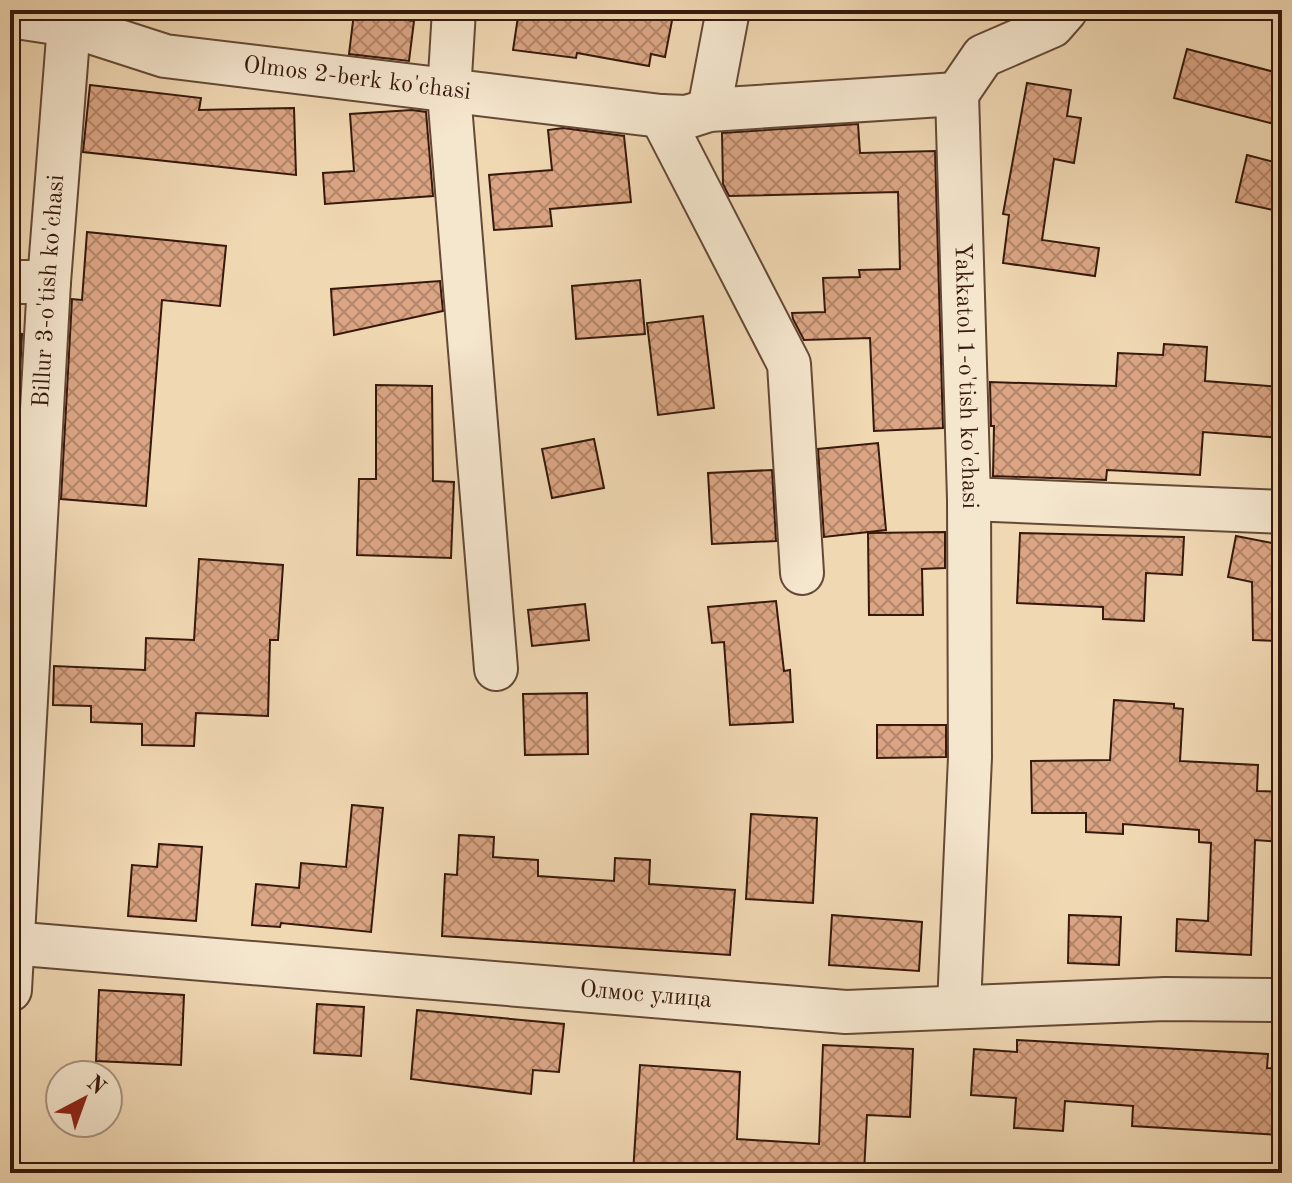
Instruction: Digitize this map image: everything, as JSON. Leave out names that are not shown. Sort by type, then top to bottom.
[{"type":"street","points":[[454,10],[449,93],[496,669]]},
{"type":"street","points":[[728,10],[709,110],[957,94],[983,56],[1052,26],[1066,10]]},
{"type":"street","name":"Olmos 2-berk ko'chasi","points":[[10,16],[76,17],[165,56],[449,93],[661,116],[687,117],[709,110]]},
{"type":"street","name":"Billur 3-o'tish ko'chasi","points":[[10,990],[29,282],[76,17]]},
{"type":"street","name":"Yakkatol 1-o'tish ko'chasi","points":[[957,94],[969,499],[970,757],[959,1006]]},
{"type":"street","points":[[661,116],[789,364],[802,573]]},
{"type":"street","points":[[969,499],[1282,512]]},
{"type":"street","name":"Олмос улица","points":[[12,943],[846,1012],[1165,999],[1282,1000]]},
{"type":"building","points":[[519,10],[587,17],[588,10],[674,10],[665,57],[651,54],[649,66],[577,53],[576,58],[513,50]]},
{"type":"building","points":[[354,13],[414,21],[409,61],[349,54]]},
{"type":"building","points":[[1187,49],[1282,74],[1282,92],[1274,124],[1174,98]]},
{"type":"building","points":[[1027,83],[1071,90],[1067,116],[1081,118],[1074,163],[1054,159],[1042,240],[1099,248],[1095,276],[1003,263],[1009,215],[1003,214]]},
{"type":"building","points":[[90,85],[201,98],[199,110],[294,108],[296,175],[83,152]]},
{"type":"building","points":[[426,112],[433,196],[325,204],[323,173],[354,171],[350,114]]},
{"type":"building","points":[[858,124],[860,153],[935,151],[943,428],[874,431],[870,338],[804,340],[793,319],[792,313],[825,312],[823,278],[860,277],[859,270],[900,269],[898,192],[729,196],[723,184],[722,133]]},
{"type":"building","points":[[563,128],[624,136],[631,202],[550,209],[552,226],[494,230],[489,175],[552,170],[548,130]]},
{"type":"building","points":[[1247,155],[1282,164],[1282,212],[1236,202]]},
{"type":"building","points":[[87,232],[226,246],[220,306],[162,300],[146,506],[61,499],[72,299],[82,300]]},
{"type":"building","points":[[640,280],[645,334],[576,339],[572,286]]},
{"type":"building","points":[[440,281],[443,311],[334,335],[331,289]]},
{"type":"building","points":[[703,316],[714,408],[658,415],[647,323]]},
{"type":"building","points":[[10,333],[22,334],[19,393],[10,392]]},
{"type":"building","points":[[1164,344],[1207,347],[1205,381],[1282,387],[1282,438],[1203,432],[1200,475],[1107,470],[1106,480],[993,476],[994,426],[991,426],[990,382],[1116,386],[1118,353],[1163,355]]},
{"type":"building","points":[[376,385],[432,386],[433,481],[454,482],[451,558],[357,555],[359,479],[376,479]]},
{"type":"building","points":[[594,439],[604,488],[552,498],[542,449]]},
{"type":"building","points":[[878,443],[886,530],[824,537],[818,449]]},
{"type":"building","points":[[772,470],[776,541],[712,544],[708,473]]},
{"type":"building","points":[[945,532],[945,568],[922,569],[923,615],[869,615],[868,533]]},
{"type":"building","points":[[1020,533],[1184,537],[1182,575],[1146,573],[1144,621],[1103,619],[1103,607],[1017,603]]},
{"type":"building","points":[[1236,536],[1282,545],[1282,641],[1253,640],[1252,582],[1228,577]]},
{"type":"building","points":[[199,559],[283,565],[278,640],[270,640],[268,716],[196,713],[194,746],[142,745],[142,724],[91,722],[91,706],[53,705],[54,666],[145,670],[146,638],[194,640]]},
{"type":"building","points":[[776,601],[784,671],[790,670],[793,722],[730,725],[724,642],[712,643],[708,607]]},
{"type":"building","points":[[585,604],[589,640],[532,646],[528,610]]},
{"type":"building","points":[[587,693],[588,754],[525,755],[523,694]]},
{"type":"building","points":[[1114,700],[1174,704],[1174,708],[1183,709],[1180,761],[1258,765],[1257,791],[1282,792],[1282,842],[1255,840],[1251,955],[1176,951],[1177,919],[1208,921],[1211,843],[1199,842],[1199,830],[1123,824],[1123,834],[1086,832],[1086,813],[1032,813],[1031,761],[1110,760]]},
{"type":"building","points":[[877,725],[946,725],[946,757],[877,758]]},
{"type":"building","points":[[352,805],[383,808],[371,932],[281,923],[280,927],[252,925],[256,884],[299,888],[301,863],[346,867]]},
{"type":"building","points":[[751,814],[817,818],[813,903],[746,899]]},
{"type":"building","points":[[459,835],[494,837],[493,857],[538,860],[538,876],[614,881],[615,858],[650,860],[649,884],[735,890],[730,955],[442,936],[445,874],[457,875]]},
{"type":"building","points":[[159,844],[202,847],[196,921],[128,916],[132,865],[157,867]]},
{"type":"building","points":[[832,915],[922,922],[919,971],[829,965]]},
{"type":"building","points":[[1069,915],[1121,917],[1119,965],[1068,963]]},
{"type":"building","points":[[99,990],[184,995],[181,1065],[96,1059]]},
{"type":"building","points":[[317,1004],[364,1007],[361,1056],[314,1053]]},
{"type":"building","points":[[417,1010],[564,1024],[559,1072],[533,1070],[531,1094],[411,1079]]},
{"type":"building","points":[[1017,1040],[1268,1054],[1267,1068],[1282,1069],[1282,1135],[1132,1126],[1133,1106],[1065,1101],[1063,1131],[1014,1128],[1016,1098],[971,1095],[974,1049],[1017,1052]]},
{"type":"building","points":[[823,1045],[913,1049],[910,1117],[867,1115],[864,1173],[633,1173],[640,1065],[740,1072],[737,1139],[819,1144]]}]
